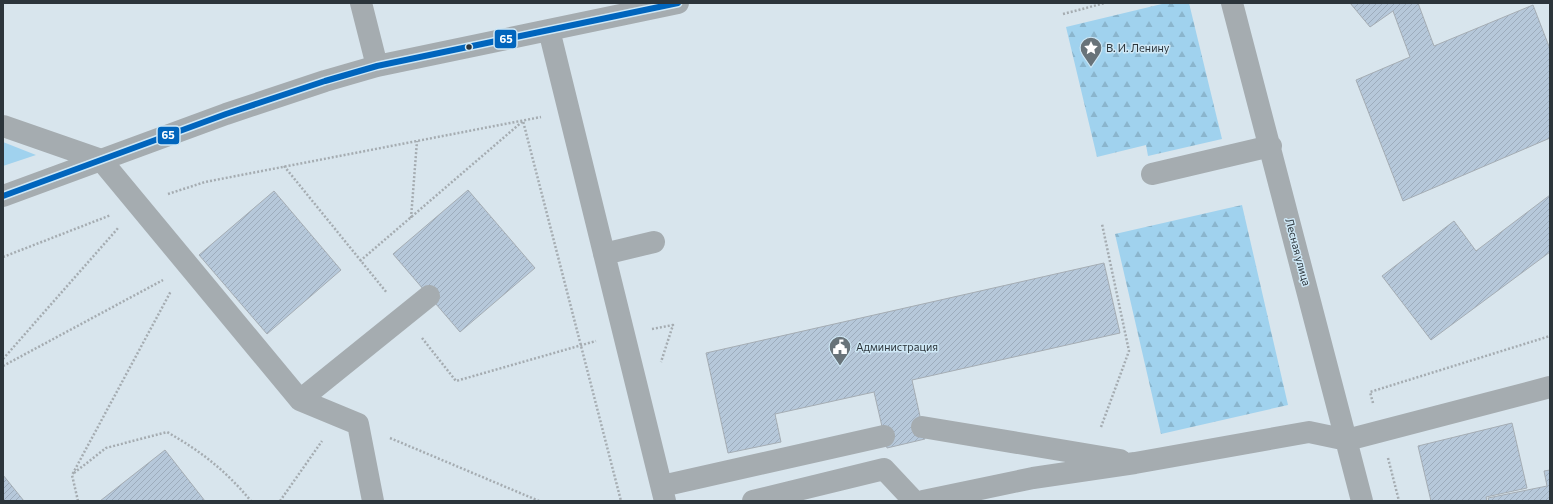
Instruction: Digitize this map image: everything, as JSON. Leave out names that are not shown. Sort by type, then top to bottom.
[{"type":"street","points":[[361,3],[377,66]]},
{"type":"street","points":[[3,196],[268,99],[377,66],[678,3]]},
{"type":"street","name":"Лесная улица","points":[[1232,3],[1362,501]]},
{"type":"street","points":[[549,30],[664,494],[884,436]]},
{"type":"street","points":[[3,126],[101,160],[139,204],[184,266],[229,301],[300,400],[349,420],[373,501]]},
{"type":"street","points":[[1152,174],[1270,146]]},
{"type":"street","points":[[604,254],[654,242]]},
{"type":"street","points":[[300,400],[429,296]]},
{"type":"street","points":[[923,501],[1033,478],[1135,463],[1309,432],[1347,440],[1550,387]]},
{"type":"street","points":[[922,427],[1091,454],[1135,463]]},
{"type":"street","points":[[753,501],[884,469],[914,501]]},
{"type":"path","points":[[1063,14],[1105,3]]},
{"type":"path","points":[[3,257],[139,204],[205,182],[569,112]]},
{"type":"path","points":[[360,261],[523,121]]},
{"type":"path","points":[[523,121],[621,501]]},
{"type":"path","points":[[411,218],[417,141]]},
{"type":"path","points":[[3,360],[139,204]]},
{"type":"path","points":[[1091,454],[1129,350],[1102,224]]},
{"type":"path","points":[[3,366],[184,266]]},
{"type":"path","points":[[78,501],[72,475],[184,266]]},
{"type":"path","points":[[1370,392],[1550,336]]},
{"type":"path","points":[[280,501],[349,420],[539,501]]},
{"type":"path","points":[[72,475],[106,448],[167,432],[194,448],[232,478],[251,501]]},
{"type":"green space","points":[[1166,3],[1189,3],[1222,139],[1148,156],[1146,145],[1097,157],[1066,27]]},
{"type":"green space","points":[[3,142],[36,155],[3,166]]},
{"type":"green space","points":[[1242,205],[1288,405],[1161,434],[1115,234]]},
{"type":"building","points":[[1350,3],[1418,3],[1434,46],[1533,5],[1550,49],[1550,138],[1403,201],[1356,80],[1410,57],[1393,11],[1370,27]]},
{"type":"building","points":[[468,190],[535,268],[460,332],[393,254]]},
{"type":"building","points":[[274,191],[341,270],[267,334],[199,255]]},
{"type":"building","points":[[1550,195],[1550,252],[1431,340],[1382,276],[1454,221],[1476,251]]},
{"type":"building","name":"Администрация","points":[[1104,263],[1120,333],[912,380],[925,439],[887,448],[874,392],[775,414],[781,442],[728,453],[706,353]]},
{"type":"building","points":[[1512,423],[1527,488],[1486,497],[1487,501],[1431,501],[1418,446]]},
{"type":"building","points":[[165,450],[205,501],[100,501]]},
{"type":"building","points":[[1550,470],[1550,501],[1489,501],[1488,498],[1547,486],[1544,471]]},
{"type":"building","points":[[3,475],[24,501],[3,501]]},
{"type":"transit line","name":"65","points":[[3,196],[226,114],[325,81],[377,66],[678,3]]},
{"type":"place","name":"В. И. Ленину","points":[[1091,68]]},
{"type":"place","name":"Администрация","points":[[840,366]]}]
